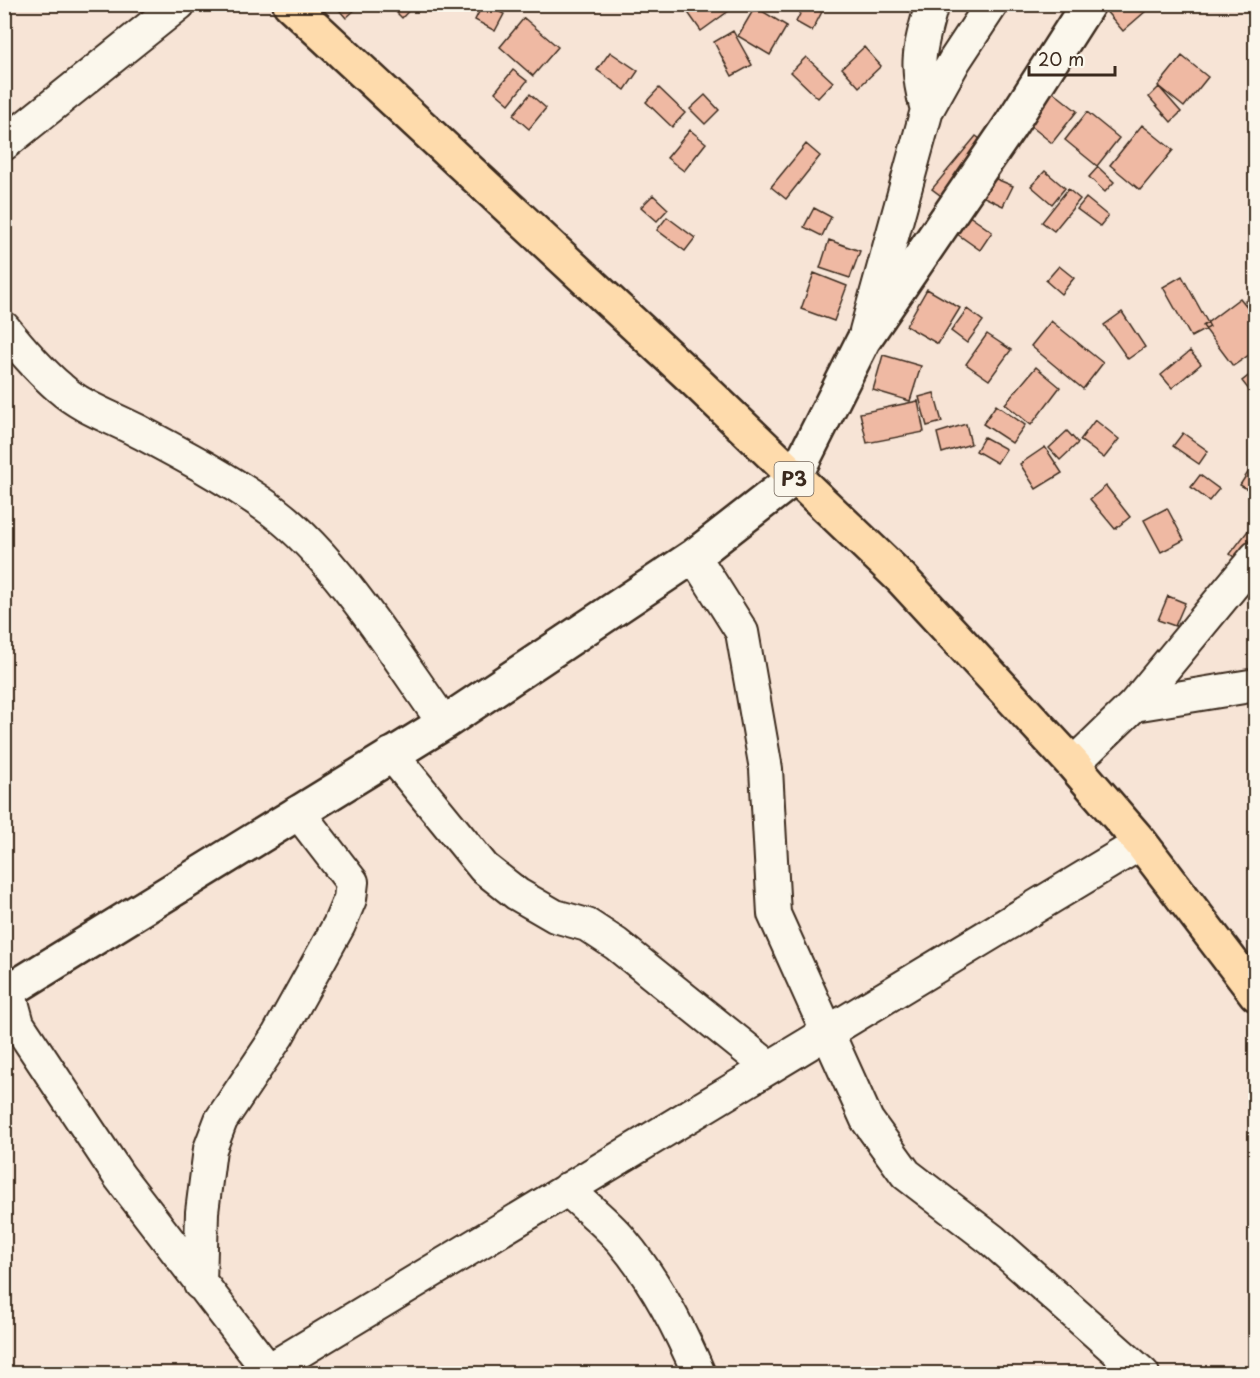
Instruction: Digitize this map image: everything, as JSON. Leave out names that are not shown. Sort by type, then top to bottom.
[{"type":"main road","name":"P3","points":[[290,4],[693,379],[901,578],[1073,764],[1141,843],[1256,994]]},
{"type":"main road","points":[[6,990],[444,723],[694,556],[794,478],[863,341],[1001,138],[1088,4]]},
{"type":"street","points":[[4,144],[179,4]]},
{"type":"street","points":[[927,111],[918,78],[920,46],[932,4]]},
{"type":"street","points":[[863,341],[927,111],[955,60],[992,4]]},
{"type":"street","points":[[4,328],[21,349],[61,389],[83,404],[214,470],[275,512],[309,543],[338,577],[444,723]]},
{"type":"street","points":[[694,556],[742,632],[766,769],[774,914],[826,1034],[867,1120],[906,1174],[992,1240],[1143,1374]]},
{"type":"street","points":[[1073,764],[1134,705],[1256,557]]},
{"type":"street","points":[[1134,705],[1256,685]]},
{"type":"street","points":[[391,754],[484,868],[517,894],[555,916],[587,925],[616,944],[769,1067]]},
{"type":"street","points":[[200,1284],[203,1202],[210,1149],[221,1120],[278,1035],[350,899],[352,882],[298,812]]},
{"type":"street","points":[[6,990],[18,1024],[119,1176],[265,1372],[1141,843]]},
{"type":"street","points":[[567,1189],[621,1240],[653,1283],[684,1340],[699,1374]]},
{"type":"building","points":[[334,4],[354,4],[357,8],[346,18]]},
{"type":"building","points":[[388,4],[415,4],[402,18]]},
{"type":"building","points":[[483,4],[504,14],[495,31],[475,20]]},
{"type":"building","points":[[682,4],[726,4],[730,10],[701,31]]},
{"type":"building","points":[[805,4],[826,4],[812,31],[796,22]]},
{"type":"building","points":[[893,4],[918,4],[915,14]]},
{"type":"building","points":[[1109,4],[1154,4],[1123,31],[1104,9]]},
{"type":"building","points":[[755,7],[787,26],[770,55],[738,36]]},
{"type":"building","points":[[524,18],[558,47],[533,76],[500,47]]},
{"type":"building","points":[[733,31],[752,65],[732,76],[714,42]]},
{"type":"building","points":[[864,47],[881,66],[859,87],[842,68]]},
{"type":"building","points":[[610,52],[638,71],[625,90],[597,70]]},
{"type":"building","points":[[1182,56],[1208,77],[1184,107],[1158,86]]},
{"type":"building","points":[[806,57],[833,82],[818,98],[791,72]]},
{"type":"building","points":[[513,70],[527,81],[509,104],[495,92]]},
{"type":"building","points":[[1159,87],[1181,112],[1171,122],[1149,97]]},
{"type":"building","points":[[659,88],[685,113],[672,127],[646,102]]},
{"type":"building","points":[[1052,91],[1077,111],[1052,143],[1027,123]]},
{"type":"building","points":[[530,94],[546,108],[529,129],[513,115]]},
{"type":"building","points":[[705,95],[719,110],[705,124],[690,109]]},
{"type":"building","points":[[1087,112],[1119,138],[1097,166],[1065,140]]},
{"type":"building","points":[[1142,125],[1173,150],[1140,190],[1110,165]]},
{"type":"building","points":[[690,130],[706,143],[684,171],[667,158]]},
{"type":"building","points":[[976,136],[992,148],[948,201],[932,189]]},
{"type":"building","points":[[806,144],[820,156],[786,199],[771,187]]},
{"type":"building","points":[[1098,167],[1114,182],[1105,192],[1089,177]]},
{"type":"building","points":[[1045,171],[1065,188],[1052,204],[1031,186]]},
{"type":"building","points":[[994,178],[1013,186],[1003,206],[984,197]]},
{"type":"building","points":[[1068,189],[1080,199],[1054,231],[1042,222]]},
{"type":"building","points":[[653,195],[668,209],[657,221],[641,207]]},
{"type":"building","points":[[1086,198],[1108,216],[1100,226],[1077,209]]},
{"type":"building","points":[[814,208],[831,217],[822,236],[804,227]]},
{"type":"building","points":[[965,213],[992,232],[980,250],[953,231]]},
{"type":"building","points":[[667,217],[695,238],[685,251],[657,230]]},
{"type":"building","points":[[829,240],[860,251],[850,278],[820,268]]},
{"type":"building","points":[[1059,266],[1074,278],[1061,294],[1046,281]]},
{"type":"building","points":[[814,273],[847,286],[834,321],[801,309]]},
{"type":"building","points":[[1182,276],[1210,327],[1191,337],[1163,287]]},
{"type":"building","points":[[927,289],[960,308],[938,344],[906,326]]},
{"type":"building","points":[[1256,292],[1256,312],[1245,301]]},
{"type":"building","points":[[1240,298],[1256,318],[1256,350],[1233,366],[1203,326]]},
{"type":"building","points":[[967,309],[983,321],[967,343],[951,331]]},
{"type":"building","points":[[1122,312],[1145,347],[1128,359],[1104,325]]},
{"type":"building","points":[[1051,321],[1103,363],[1083,389],[1031,346]]},
{"type":"building","points":[[987,334],[1011,350],[989,380],[966,364]]},
{"type":"building","points":[[1190,351],[1201,364],[1172,388],[1161,375]]},
{"type":"building","points":[[883,355],[921,366],[910,401],[873,390]]},
{"type":"building","points":[[1036,367],[1060,387],[1031,425],[1005,404]]},
{"type":"building","points":[[1256,370],[1256,399],[1242,381]]},
{"type":"building","points":[[934,393],[942,422],[927,426],[919,397]]},
{"type":"building","points":[[918,401],[924,432],[867,443],[860,413]]},
{"type":"building","points":[[996,405],[1025,425],[1012,443],[983,424]]},
{"type":"building","points":[[1095,420],[1119,439],[1104,458],[1080,440]]},
{"type":"building","points":[[966,424],[971,444],[942,453],[937,433]]},
{"type":"building","points":[[1067,431],[1078,443],[1060,460],[1049,448]]},
{"type":"building","points":[[1183,433],[1208,451],[1199,464],[1173,446]]},
{"type":"building","points":[[984,437],[1006,449],[997,463],[976,451]]},
{"type":"building","points":[[1045,447],[1062,473],[1036,489],[1020,464]]},
{"type":"building","points":[[1256,460],[1256,494],[1240,485]]},
{"type":"building","points":[[1200,475],[1219,489],[1209,501],[1191,487]]},
{"type":"building","points":[[1106,486],[1130,517],[1115,529],[1090,499]]},
{"type":"building","points":[[1167,508],[1184,540],[1161,552],[1144,520]]},
{"type":"building","points":[[1250,528],[1256,533],[1256,552],[1245,565],[1230,554]]},
{"type":"building","points":[[1168,596],[1185,603],[1175,626],[1158,620]]}]
